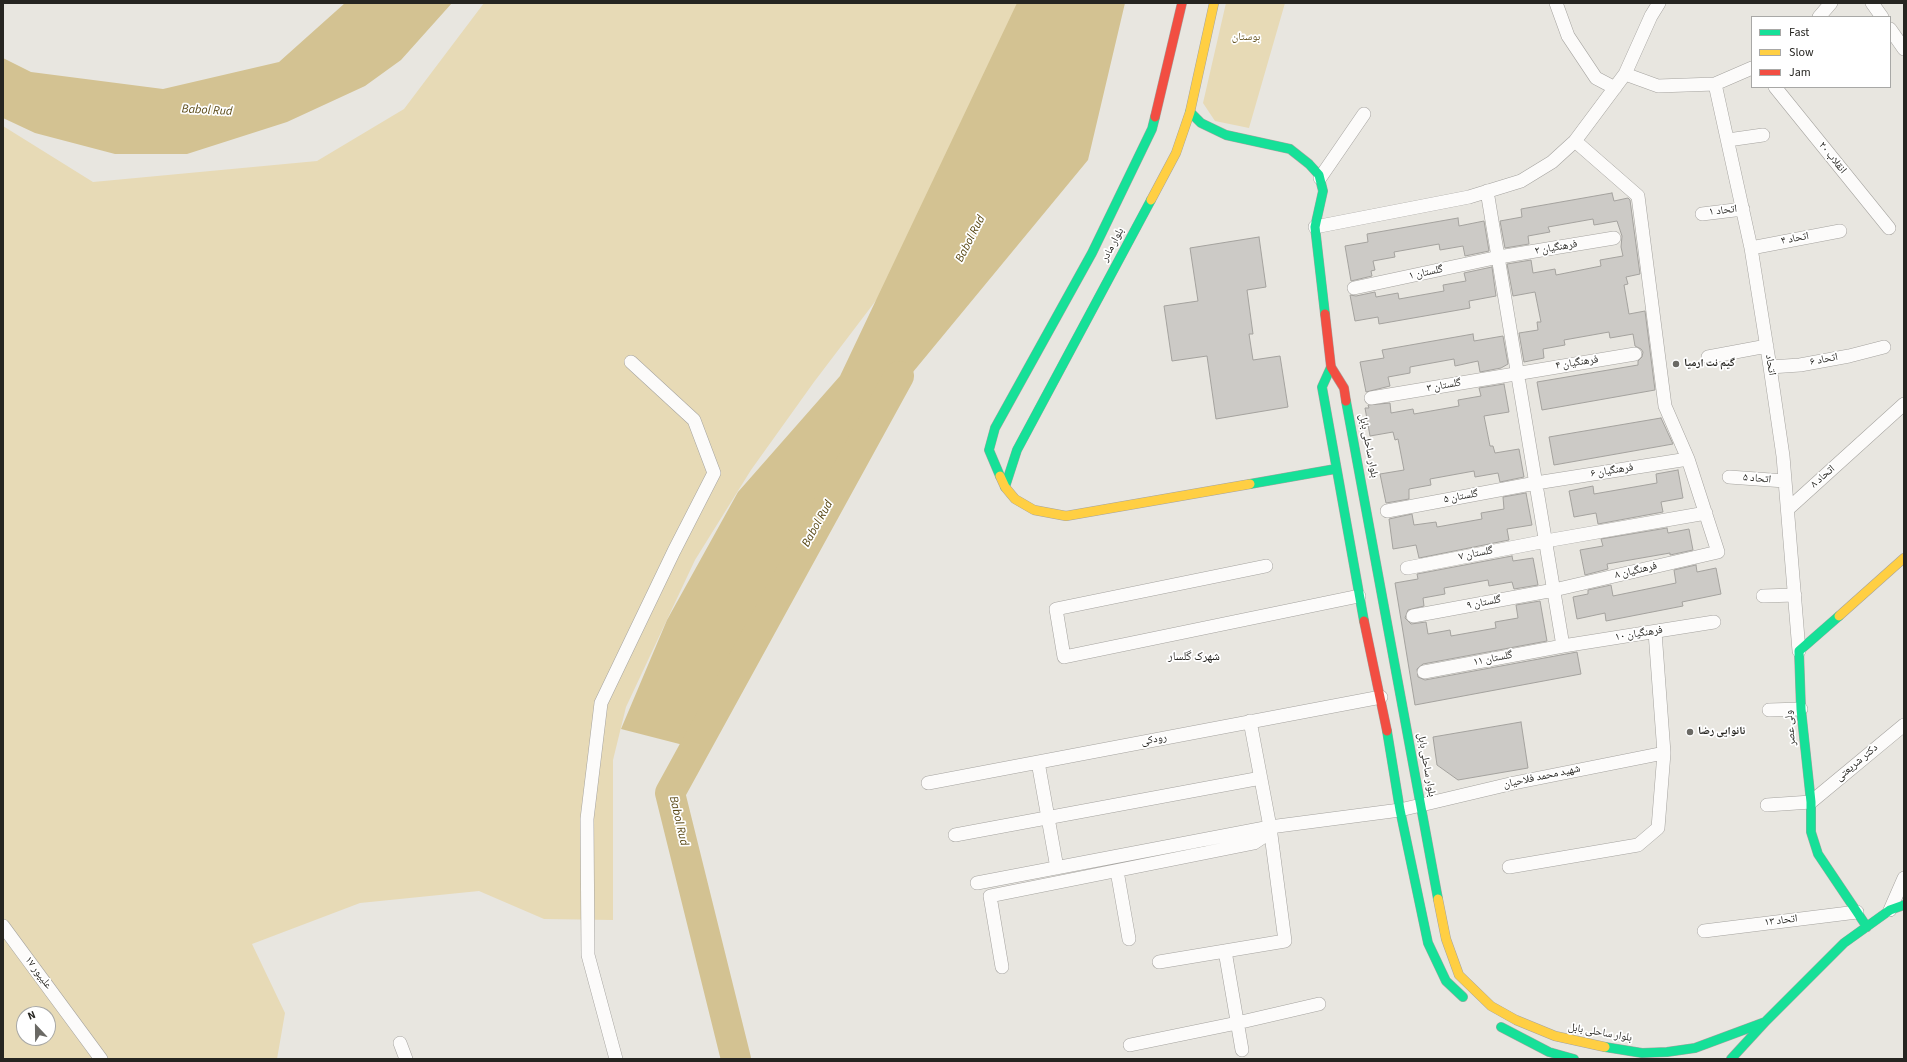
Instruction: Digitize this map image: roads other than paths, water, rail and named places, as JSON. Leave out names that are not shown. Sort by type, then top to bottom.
[{"type":"main road","name":"بلوار مادر","points":[[1182,3],[1152,129],[1092,253],[995,428],[989,450],[1005,487],[1015,499],[1034,510],[1066,516],[1335,469]]},
{"type":"main road","name":"بلوار مادر","points":[[1005,487],[1017,450],[1176,153],[1190,112],[1194,85],[1214,3]]},
{"type":"main road","points":[[1190,112],[1201,123],[1226,135],[1290,149],[1309,164],[1320,178],[1323,191],[1315,227],[1330,367],[1322,386],[1335,469],[1359,596],[1381,697],[1400,810],[1428,943],[1446,981],[1469,1003]]},
{"type":"main road","name":"بلوار ساحلی بابل","points":[[1330,367],[1344,388],[1420,805],[1446,938],[1459,975],[1491,1006],[1516,1020],[1556,1036],[1585,1044],[1642,1053],[1666,1056],[1695,1048],[1765,1022]]},
{"type":"main road","points":[[1799,651],[1904,558]]},
{"type":"main road","name":"ولی عصر","points":[[1799,651],[1801,709],[1811,802],[1811,832],[1818,854],[1867,926]]},
{"type":"main road","name":"بلوار ساحلی بابل","points":[[1731,1059],[1765,1022],[1844,943],[1890,910],[1904,905]]},
{"type":"main road","points":[[1493,1023],[1549,1052],[1574,1059]]},
{"type":"street","points":[[1556,3],[1568,36],[1596,78],[1615,88]]},
{"type":"street","points":[[1315,227],[1469,197],[1521,181],[1552,162],[1575,141],[1625,74],[1651,16],[1659,3]]},
{"type":"street","points":[[1821,16],[1831,3]]},
{"type":"street","points":[[1872,3],[1881,16]]},
{"type":"street","points":[[1891,30],[1904,49]]},
{"type":"street","points":[[1625,74],[1658,86],[1715,84],[1751,68]]},
{"type":"street","name":"اتحاد","points":[[1715,84],[1751,248],[1767,346],[1788,509],[1799,651]]},
{"type":"street","name":"انقلاب ۲۰","points":[[1776,88],[1889,228]]},
{"type":"street","points":[[1320,178],[1364,114]]},
{"type":"street","points":[[1728,140],[1763,135]]},
{"type":"street","points":[[1575,141],[1638,196],[1665,406],[1688,459],[1706,513]]},
{"type":"street","points":[[1487,191],[1563,646]]},
{"type":"street","name":"اتحاد ۱","points":[[1702,214],[1743,209]]},
{"type":"street","name":"اتحاد ۴","points":[[1751,248],[1840,231]]},
{"type":"street","name":"فرهنگیان ۲","points":[[1499,257],[1614,238]]},
{"type":"street","name":"گلستان ۱","points":[[1354,288],[1499,257]]},
{"type":"street","points":[[1708,357],[1767,346]]},
{"type":"street","name":"اتحاد ۶","points":[[1770,367],[1800,365],[1849,356],[1884,347]]},
{"type":"street","name":"فرهنگیان ۴","points":[[1518,373],[1635,354]]},
{"type":"street","points":[[616,1059],[588,955],[587,820],[601,703],[674,551],[714,473],[694,420],[631,362]]},
{"type":"street","name":"گلستان ۳","points":[[1370,398],[1518,373]]},
{"type":"street","name":"اتحاد ۸","points":[[1788,509],[1904,404]]},
{"type":"street","name":"فرهنگیان ۶","points":[[1536,483],[1688,459]]},
{"type":"street","name":"اتحاد ۵","points":[[1729,477],[1785,481]]},
{"type":"street","name":"گلستان ۵","points":[[1386,511],[1536,483]]},
{"type":"street","name":"گلستان ۷","points":[[1407,568],[1546,541],[1706,513]]},
{"type":"street","name":"فرهنگیان ۸","points":[[1554,590],[1718,552],[1706,513]]},
{"type":"street","points":[[1266,566],[1056,608],[1064,657],[1359,596]]},
{"type":"street","name":"گلستان ۹","points":[[1413,616],[1554,590]]},
{"type":"street","points":[[1763,596],[1795,595]]},
{"type":"street","name":"فرهنگیان ۱۰","points":[[1563,646],[1714,622]]},
{"type":"street","points":[[1508,867],[1638,845],[1658,828],[1664,753],[1655,632]]},
{"type":"street","name":"گلستان ۱۱","points":[[1424,672],[1563,646]]},
{"type":"street","name":"رودکی","points":[[928,783],[1381,697]]},
{"type":"street","points":[[1769,710],[1801,709]]},
{"type":"street","points":[[1159,962],[1285,941],[1270,827],[1250,721]]},
{"type":"street","name":"دکتر شریعتی","points":[[1811,802],[1904,725]]},
{"type":"street","name":"شهید محمد فلاحیان","points":[[976,883],[1270,827],[1400,810],[1514,783],[1664,753]]},
{"type":"street","points":[[1038,762],[1057,868]]},
{"type":"street","points":[[955,835],[1261,778]]},
{"type":"street","points":[[1767,805],[1811,802]]},
{"type":"street","points":[[1002,967],[990,896],[1254,843],[1263,837],[1270,827]]},
{"type":"street","points":[[1117,871],[1129,939]]},
{"type":"street","points":[[1890,910],[1904,878]]},
{"type":"street","name":"اتحاد ۱۳","points":[[1704,931],[1857,912]]},
{"type":"street","name":"علیپور ۱۷","points":[[3,926],[102,1059]]},
{"type":"street","points":[[1225,951],[1242,1050]]},
{"type":"street","points":[[1130,1045],[1320,1004]]},
{"type":"street","points":[[400,1043],[406,1059]]},
{"type":"water","points":[[345,3],[452,3],[401,60],[365,86],[287,122],[187,154],[115,154],[35,133],[3,118],[3,58],[31,72],[163,89],[279,62]]},
{"type":"water","points":[[1017,3],[1125,3],[1088,160],[880,412],[695,748],[621,729],[667,620],[738,492],[840,376]]},
{"type":"waterway","name":"Babol Rud","points":[[736,1059],[670,793],[899,376]]},
{"type":"place","name":"گیم نت ارمیا","points":[[1676,364]]},
{"type":"place","name":"نانوایی رضا","points":[[1690,732]]},
{"type":"district","name":"شهرک گلسار","points":[[1194,657]]},
{"type":"park label","name":"بوستان","points":[[1246,38]]}]
